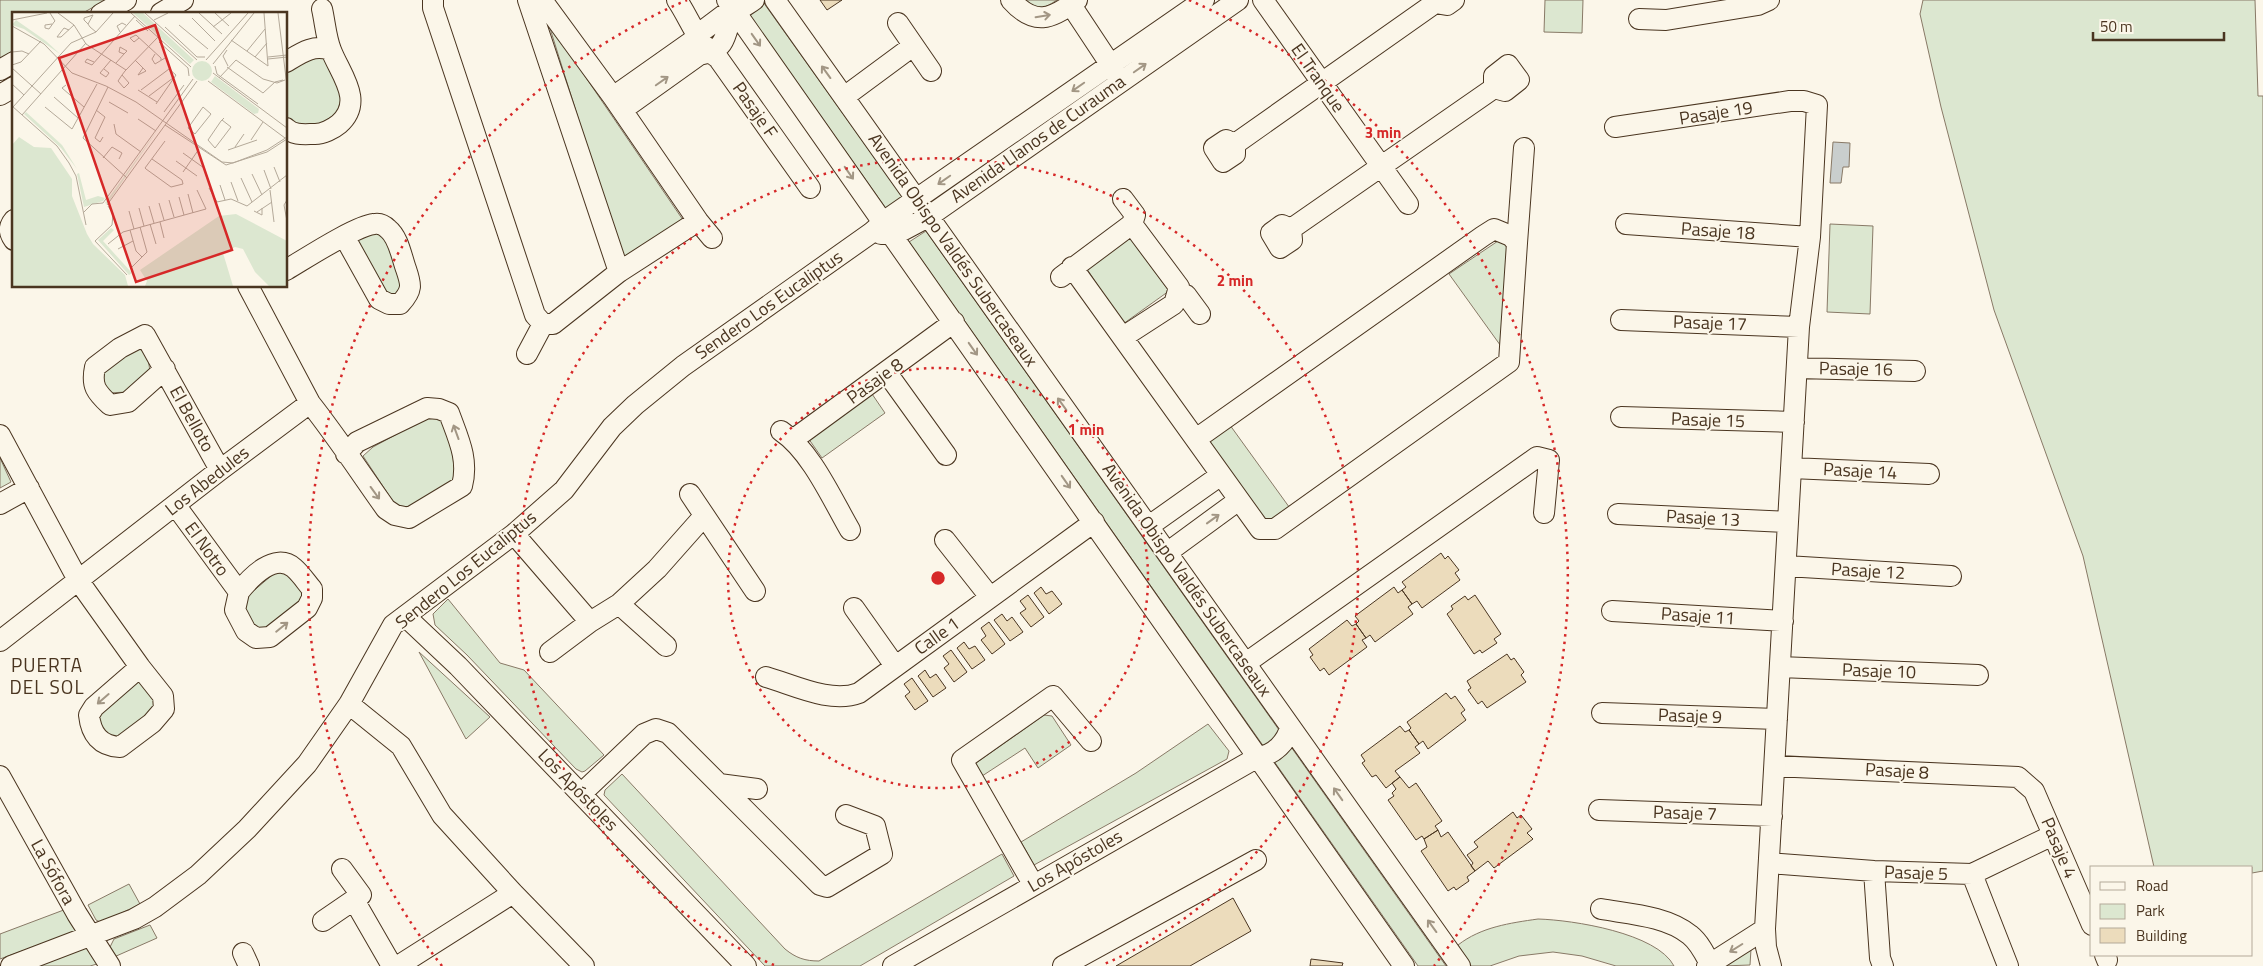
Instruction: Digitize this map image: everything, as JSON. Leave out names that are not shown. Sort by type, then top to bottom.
[{"type":"street","points":[[162,12],[182,0]]},
{"type":"street","points":[[433,0],[433,8],[535,315],[543,324],[553,324],[619,272],[698,221]]},
{"type":"street","points":[[528,0],[619,272]]},
{"type":"street","points":[[542,0],[617,103],[698,221],[712,238]]},
{"type":"street","name":"Pasaje F","points":[[676,0],[697,35],[710,52],[718,58],[810,188]]},
{"type":"street","points":[[617,103],[732,7],[754,0]]},
{"type":"street","name":"Avenida Obispo Valdés Subercaseaux","points":[[774,0],[1150,526],[1460,966]]},
{"type":"street","points":[[1011,0],[1028,16],[1038,18],[1048,16],[1074,2],[1116,73]]},
{"type":"street","name":"Avenida Llanos de Curauma","points":[[883,230],[928,217],[1116,73],[1204,0]]},
{"type":"street","name":"Avenida Llanos de Curauma","points":[[883,230],[916,200],[1116,73],[1238,0]]},
{"type":"street","name":"El Tranque","points":[[1263,0],[1408,204]]},
{"type":"street","points":[[1639,20],[1666,20],[1758,5],[1769,0]]},
{"type":"street","points":[[1235,144],[1441,1]]},
{"type":"street","points":[[617,103],[723,43],[732,7]]},
{"type":"street","points":[[732,7],[883,230],[954,322],[1404,966]]},
{"type":"street","points":[[288,130],[301,135],[321,134],[338,126],[346,117],[350,102],[350,89],[330,50],[322,9]]},
{"type":"street","points":[[898,23],[931,72]]},
{"type":"street","points":[[844,97],[913,46]]},
{"type":"street","points":[[288,61],[309,49],[323,47],[330,50]]},
{"type":"street","points":[[0,70],[12,63]]},
{"type":"street","points":[[0,94],[12,88]]},
{"type":"street","points":[[1291,228],[1494,88]]},
{"type":"street","name":"Pasaje 19","points":[[1615,127],[1790,101],[1804,101],[1817,105],[1810,237]]},
{"type":"street","points":[[1123,199],[1135,215],[1132,224],[1067,272],[1123,338],[1260,529],[1275,529],[1509,362],[1524,148]]},
{"type":"street","points":[[12,222],[10,224],[10,234],[12,237]]},
{"type":"street","points":[[1123,338],[1174,304],[1179,287],[1132,224]]},
{"type":"street","name":"Pasaje 18","points":[[1626,224],[1810,237]]},
{"type":"street","points":[[1196,439],[1494,229],[1511,236],[1517,243]]},
{"type":"street","name":"Sendero Los Eucaliptus","points":[[11,966],[92,937],[154,908],[222,854],[307,764],[349,704],[393,625],[514,534],[564,490],[612,427],[635,405],[683,366],[883,230]]},
{"type":"street","points":[[288,269],[344,236]]},
{"type":"street","points":[[1766,964],[1765,929],[1799,327],[1810,237]]},
{"type":"street","points":[[252,288],[310,403],[346,454],[386,509],[395,515],[409,518],[462,486],[466,472],[465,458],[449,413],[439,409],[428,408],[358,442],[346,454]]},
{"type":"street","points":[[1178,293],[1186,295],[1200,314]]},
{"type":"street","name":"Pasaje 17","points":[[1621,320],[1799,327]]},
{"type":"street","name":"Pasaje 8","points":[[850,530],[788,435],[887,373],[954,322]]},
{"type":"street","points":[[527,354],[543,324]]},
{"type":"street","name":"Pasaje 16","points":[[1797,368],[1915,371]]},
{"type":"street","name":"El Belloto","points":[[165,369],[220,470]]},
{"type":"street","points":[[887,373],[946,456]]},
{"type":"street","name":"Los Abedules","points":[[0,640],[310,403]]},
{"type":"street","name":"Pasaje 15","points":[[1621,417],[1794,422]]},
{"type":"street","points":[[0,435],[78,580],[140,667]]},
{"type":"street","points":[[1246,663],[1537,457],[1550,460],[1544,514]]},
{"type":"street","name":"Pasaje 14","points":[[1791,468],[1929,474]]},
{"type":"street","points":[[1150,526],[1221,475]]},
{"type":"street","points":[[0,504],[29,488]]},
{"type":"street","points":[[690,494],[755,591]]},
{"type":"street","points":[[1168,552],[1239,500]]},
{"type":"street","name":"El Notro","points":[[176,506],[239,592]]},
{"type":"street","name":"Pasaje 13","points":[[1618,514],[1788,522]]},
{"type":"street","points":[[550,652],[590,622],[619,604],[657,569],[704,516]]},
{"type":"street","name":"Calle 1","points":[[766,677],[828,695],[847,698],[859,693],[1094,522]]},
{"type":"street","points":[[514,534],[590,622]]},
{"type":"street","points":[[945,540],[990,597]]},
{"type":"street","name":"Pasaje 12","points":[[1786,566],[1951,576]]},
{"type":"street","points":[[619,604],[666,646]]},
{"type":"street","points":[[854,608],[895,666]]},
{"type":"street","name":"Pasaje 11","points":[[1612,611],[1783,622]]},
{"type":"street","name":"Los Apóstoles","points":[[406,617],[458,666],[582,793],[746,966]]},
{"type":"street","name":"Pasaje 10","points":[[1780,667],[1978,675]]},
{"type":"street","points":[[1033,884],[962,760],[1053,696],[1091,740]]},
{"type":"street","points":[[349,704],[400,746],[442,814],[513,893],[584,966]]},
{"type":"street","name":"Pasaje 9","points":[[1602,712],[1777,719]]},
{"type":"street","name":"Los Apóstoles","points":[[893,966],[1033,884],[1258,757],[1268,754],[1281,745],[1290,727]]},
{"type":"street","points":[[582,793],[644,734],[656,729],[668,733],[820,885],[827,887],[882,854],[875,826],[846,815]]},
{"type":"street","name":"Pasaje 8","points":[[1775,766],[2018,777]]},
{"type":"street","name":"La Sófora","points":[[0,776],[110,966]]},
{"type":"street","name":"Pasaje 4","points":[[2018,777],[2034,791],[2090,920]]},
{"type":"street","points":[[719,784],[757,789]]},
{"type":"street","name":"Pasaje 7","points":[[1599,810],[1772,816]]},
{"type":"street","name":"Pasaje 5","points":[[1769,863],[1874,871],[1972,874],[2054,835]]},
{"type":"street","points":[[1063,966],[1256,860]]},
{"type":"street","points":[[324,921],[361,895],[342,869]]},
{"type":"street","points":[[1874,871],[1880,958],[1883,966]]},
{"type":"street","points":[[1972,874],[2008,966]]},
{"type":"street","points":[[398,966],[513,893]]},
{"type":"street","points":[[354,900],[392,966]]},
{"type":"street","points":[[1601,909],[1657,920],[1690,935],[1709,965],[1765,929]]},
{"type":"green space","points":[[0,0],[106,0],[85,12],[12,12],[12,52],[0,59]]},
{"type":"green space","points":[[1022,0],[1057,0],[1040,8]]},
{"type":"green space","points":[[1545,0],[1583,0],[1582,33],[1544,32]]},
{"type":"green space","points":[[1923,0],[2255,0],[2258,96],[2263,96],[2263,871],[2253,873],[2253,866],[2154,866],[2083,556],[1994,310],[1941,107],[1920,14]]},
{"type":"green space","points":[[763,2],[904,199],[887,210],[748,13]]},
{"type":"green space","points":[[548,22],[683,220],[622,258]]},
{"type":"green space","points":[[314,55],[329,61],[344,93],[340,111],[314,126],[301,125],[288,118],[288,69]]},
{"type":"green space","points":[[1830,224],[1873,226],[1870,314],[1827,312]]},
{"type":"green space","points":[[374,228],[388,236],[402,281],[401,292],[388,298],[356,245],[362,233]]},
{"type":"green space","points":[[926,231],[1446,966],[1418,966],[909,242]]},
{"type":"green space","points":[[1130,238],[1169,291],[1123,324],[1085,266]]},
{"type":"green space","points":[[1498,241],[1507,245],[1509,260],[1503,349],[1449,274]]},
{"type":"green space","points":[[135,347],[147,353],[150,371],[127,392],[108,393],[100,379],[101,370]]},
{"type":"green space","points":[[870,391],[885,413],[822,458],[806,435]]},
{"type":"green space","points":[[430,416],[442,421],[459,465],[452,482],[411,512],[398,509],[363,456],[373,447]]},
{"type":"green space","points":[[1227,421],[1292,511],[1266,526],[1206,446],[1209,435]]},
{"type":"green space","points":[[0,458],[11,482],[0,488]]},
{"type":"green space","points":[[278,570],[291,572],[304,591],[300,602],[267,631],[255,627],[248,620],[244,611],[244,599]]},
{"type":"green space","points":[[448,599],[500,663],[524,670],[604,755],[585,771],[582,772],[576,769],[467,655],[435,625],[433,614]]},
{"type":"green space","points":[[419,652],[490,717],[466,739]]},
{"type":"green space","points":[[134,679],[144,684],[151,691],[155,700],[156,711],[117,740],[106,738],[96,710]]},
{"type":"green space","points":[[1044,715],[1052,716],[1071,745],[1038,768],[1025,748],[979,778],[974,768],[976,763]]},
{"type":"green space","points":[[1208,724],[1229,751],[1227,759],[1034,865],[1021,842],[1136,773]]},
{"type":"green space","points":[[622,774],[785,949],[805,960],[819,961],[1002,854],[1014,876],[860,966],[765,966],[604,795],[605,790]]},
{"type":"green space","points":[[129,884],[140,904],[102,923],[96,920],[88,905]]},
{"type":"green space","points":[[69,908],[77,928],[75,932],[0,959],[0,934]]},
{"type":"green space","points":[[1538,919],[1572,922],[1613,930],[1650,945],[1665,955],[1674,966],[1616,966],[1582,956],[1553,952],[1519,956],[1490,966],[1471,966],[1458,945],[1486,930],[1506,924]]},
{"type":"green space","points":[[150,925],[157,938],[114,957],[110,947],[114,939]]},
{"type":"green space","points":[[84,946],[89,948],[97,964],[90,966],[30,966]]},
{"type":"green space","points":[[1751,949],[1750,965],[1722,966]]},
{"type":"shaded area","points":[[1833,142],[1850,143],[1849,167],[1843,167],[1841,183],[1830,183]]},
{"type":"building","points":[[820,0],[842,0],[827,10]]},
{"type":"building","points":[[1441,553],[1445,559],[1448,556],[1459,570],[1455,573],[1460,580],[1422,608],[1417,601],[1412,604],[1402,590],[1406,587],[1402,582]]},
{"type":"building","points":[[1041,587],[1046,594],[1052,591],[1062,604],[1049,614],[1034,593]]},
{"type":"building","points":[[1394,587],[1398,593],[1402,590],[1412,604],[1408,607],[1413,614],[1375,642],[1370,635],[1366,638],[1356,624],[1359,621],[1355,616]]},
{"type":"building","points":[[1028,595],[1044,617],[1031,627],[1020,613],[1026,609],[1020,601]]},
{"type":"building","points":[[1475,595],[1501,634],[1494,639],[1497,643],[1482,653],[1480,650],[1474,654],[1447,614],[1453,609],[1451,606],[1465,596],[1468,600]]},
{"type":"building","points":[[1002,614],[1007,621],[1012,617],[1023,632],[1010,641],[994,620]]},
{"type":"building","points":[[1347,620],[1352,626],[1356,624],[1366,638],[1362,640],[1367,647],[1329,675],[1324,668],[1320,671],[1310,657],[1313,655],[1309,649]]},
{"type":"building","points":[[989,622],[1005,644],[992,654],[981,640],[986,636],[981,628]]},
{"type":"building","points":[[964,642],[969,649],[975,646],[985,660],[972,669],[957,648]]},
{"type":"building","points":[[951,650],[967,672],[954,682],[944,668],[949,664],[943,656]]},
{"type":"building","points":[[1507,654],[1511,660],[1514,658],[1524,672],[1521,675],[1526,682],[1487,708],[1482,701],[1478,704],[1468,690],[1471,688],[1467,681]]},
{"type":"building","points":[[925,670],[930,678],[936,674],[946,688],[933,697],[918,676]]},
{"type":"building","points":[[912,678],[928,701],[915,710],[905,696],[910,692],[904,684]]},
{"type":"building","points":[[1446,693],[1451,699],[1455,696],[1465,710],[1461,713],[1466,720],[1428,749],[1423,741],[1419,744],[1409,730],[1411,728],[1407,722]]},
{"type":"building","points":[[1400,726],[1405,732],[1409,730],[1419,744],[1415,747],[1420,753],[1395,771],[1400,777],[1386,788],[1376,775],[1372,777],[1362,763],[1365,761],[1361,755]]},
{"type":"building","points":[[1400,777],[1409,788],[1416,783],[1442,821],[1435,826],[1438,830],[1424,839],[1422,836],[1416,840],[1388,800],[1394,796],[1392,793],[1396,789],[1392,783]]},
{"type":"building","points":[[1513,812],[1517,818],[1521,815],[1532,829],[1527,833],[1533,839],[1494,868],[1488,861],[1475,871],[1471,866],[1473,863],[1467,855],[1478,847],[1474,842]]},
{"type":"building","points":[[1438,830],[1441,837],[1448,832],[1475,871],[1467,877],[1469,881],[1456,890],[1454,887],[1448,891],[1421,851],[1427,847],[1424,839]]},
{"type":"building","points":[[1233,898],[1251,931],[1190,966],[1116,966]]},
{"type":"building","points":[[1311,959],[1343,963],[1342,966],[1310,966]]},
{"type":"district","name":"PUERTA DEL SOL","points":[[47,676]]}]
